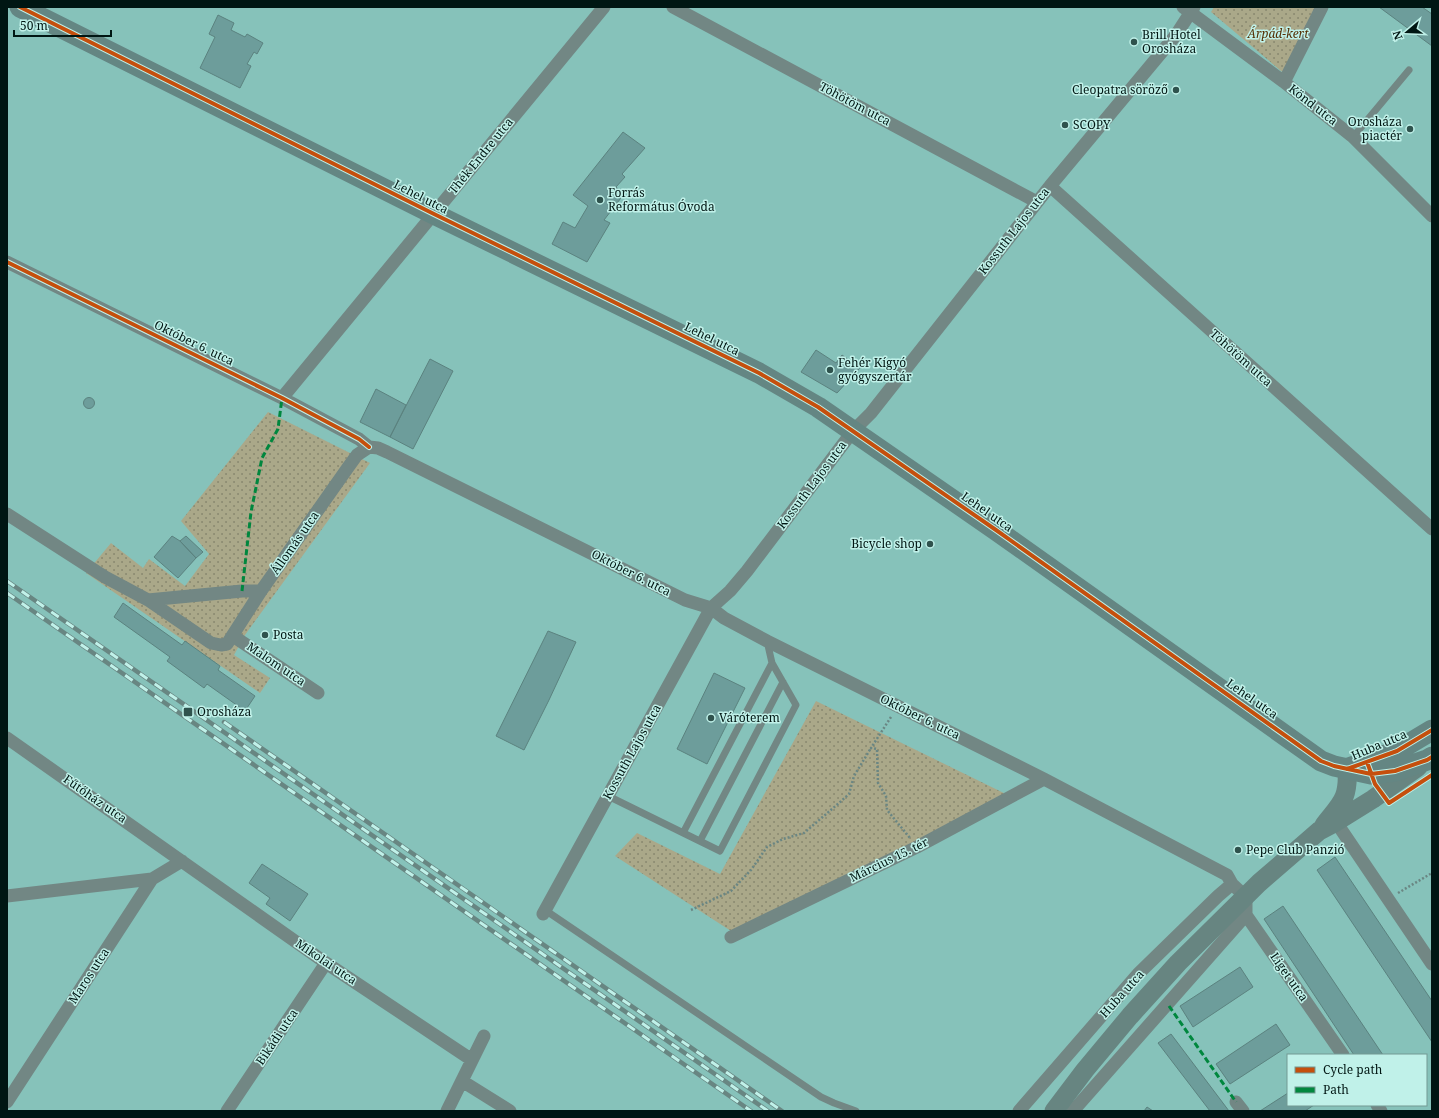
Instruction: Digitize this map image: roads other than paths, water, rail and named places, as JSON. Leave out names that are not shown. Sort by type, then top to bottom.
[{"type":"main road","name":"Lehel utca","points":[[20,7],[434,214],[759,373],[818,407],[853,431],[996,530],[1320,760],[1334,766],[1347,769]]},
{"type":"main road","name":"Huba utca","points":[[1347,769],[1397,751],[1432,730]]},
{"type":"main road","name":"Huba utca","points":[[1347,769],[1372,774],[1382,773],[1395,771],[1429,759]]},
{"type":"main road","name":"Huba utca","points":[[1238,902],[1319,831],[1373,799],[1429,759]]},
{"type":"main road","points":[[1319,831],[1345,798],[1348,782],[1347,769]]},
{"type":"main road","points":[[1054,1111],[1085,1070],[1130,1016],[1178,963],[1238,902]]},
{"type":"street","name":"Thék Endre utca","points":[[282,398],[604,7]]},
{"type":"street","name":"Töhötöm utca","points":[[673,7],[1037,202]]},
{"type":"street","points":[[1284,82],[1322,7]]},
{"type":"street","name":"Kossuth Lajos utca","points":[[544,912],[711,608],[730,591],[747,571],[853,431],[871,413],[1037,202],[1176,35],[1189,9]]},
{"type":"street","name":"Könd utca","points":[[1189,9],[1353,137],[1432,216]]},
{"type":"street","name":"Töhötöm utca","points":[[1050,186],[1432,529]]},
{"type":"street","name":"Október 6. utca","points":[[7,262],[282,398],[359,439],[369,447],[378,448],[387,452],[685,600],[711,608],[724,618],[767,641],[1044,779],[1227,875],[1238,902]]},
{"type":"street","name":"Állomás utca","points":[[230,640],[261,591],[349,466],[357,456],[369,447]]},
{"type":"street","points":[[7,514],[104,577],[148,600],[211,643],[221,645],[230,640]]},
{"type":"street","points":[[148,600],[242,591],[261,591]]},
{"type":"street","name":"Malom utca","points":[[230,640],[318,693]]},
{"type":"street","name":"Fűtőház utca","points":[[7,738],[182,861]]},
{"type":"street","name":"Március 15. tér","points":[[731,937],[917,847],[1044,779]]},
{"type":"street","points":[[1336,822],[1432,964]]},
{"type":"street","name":"Maros utca","points":[[7,1102],[152,879],[182,861]]},
{"type":"street","name":"Mikolai utca","points":[[182,861],[326,962],[472,1060]]},
{"type":"street","points":[[7,896],[152,879]]},
{"type":"street","name":"Huba utca","points":[[1019,1111],[1138,974],[1218,896],[1238,902],[1073,1111]]},
{"type":"street","name":"Liget utca","points":[[1238,902],[1342,1054]]},
{"type":"street","name":"Bikádi utca","points":[[227,1111],[326,962]]},
{"type":"street","points":[[447,1111],[484,1036]]},
{"type":"street","points":[[462,1081],[510,1111]]},
{"type":"lane","points":[[1353,137],[1409,70]]},
{"type":"lane","points":[[608,796],[720,851],[796,705],[772,664],[767,641]]},
{"type":"lane","points":[[683,833],[772,664]]},
{"type":"lane","points":[[700,841],[783,682]]},
{"type":"lane","points":[[544,912],[821,1097],[856,1111]]},
{"type":"railway","points":[[7,581],[768,1111]]},
{"type":"railway","points":[[7,593],[751,1111]]},
{"type":"railway","points":[[224,722],[782,1111]]},
{"type":"place","name":"Brill Hotel Orosháza","points":[[1134,42]]},
{"type":"place","name":"Cleopatra söröző","points":[[1176,90]]},
{"type":"place","name":"SCOPY","points":[[1065,125]]},
{"type":"place","name":"Orosháza piactér","points":[[1410,129]]},
{"type":"place","name":"Forrás Református Óvoda","points":[[600,200]]},
{"type":"place","name":"Fehér Kígyó gyógyszertár","points":[[830,370]]},
{"type":"place","name":"Bicycle shop","points":[[930,544]]},
{"type":"place","name":"Posta","points":[[265,635]]},
{"type":"place","name":"Orosháza","points":[[188,712]]},
{"type":"place","name":"Váróterem","points":[[711,718]]},
{"type":"place","name":"Pepe Club Panzió","points":[[1238,850]]},
{"type":"park label","name":"Árpád-kert","points":[[1278,34]]}]
